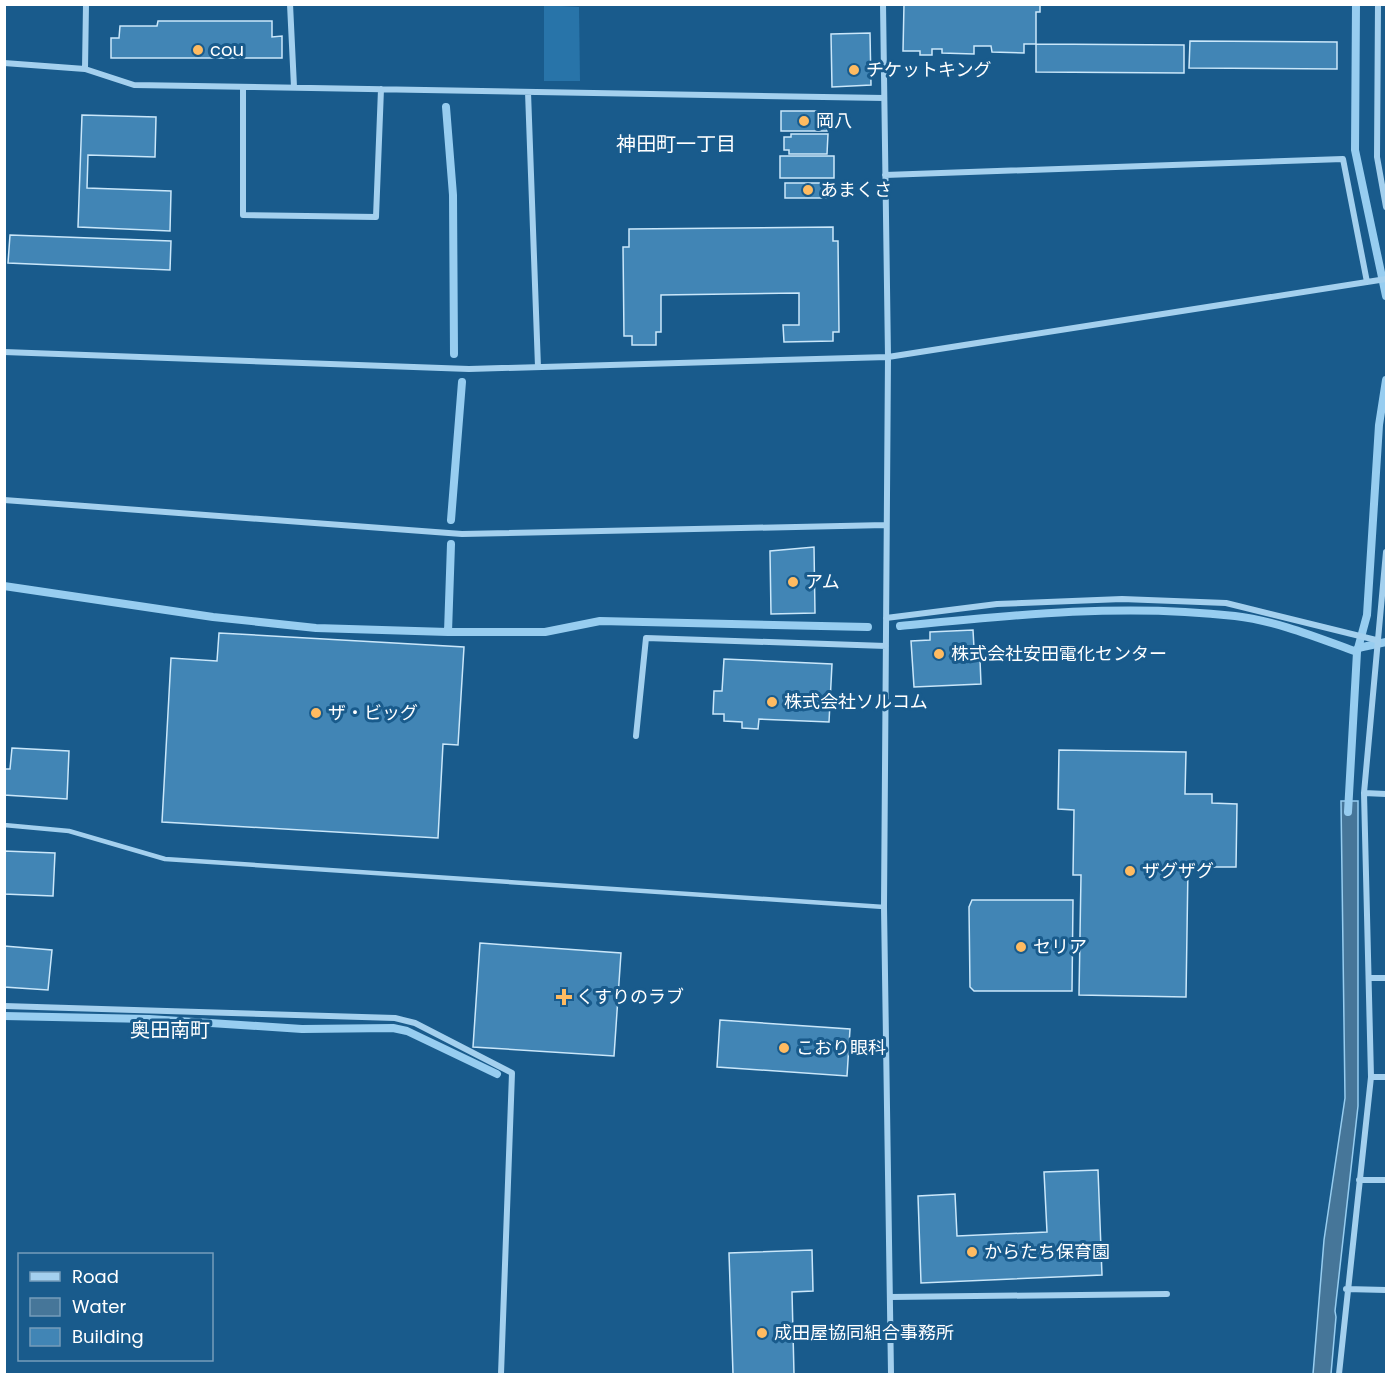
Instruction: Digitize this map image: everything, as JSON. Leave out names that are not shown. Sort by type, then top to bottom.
[{"type":"street","points":[[85,69],[86,4]]},
{"type":"street","points":[[290,4],[294,87]]},
{"type":"street","points":[[883,4],[888,357],[884,907],[891,1374]]},
{"type":"street","points":[[1378,4],[1377,157],[1386,207]]},
{"type":"street","points":[[1377,50],[1386,50]]},
{"type":"street","points":[[4,63],[85,69],[134,85],[884,98]]},
{"type":"street","points":[[243,87],[243,215],[376,217],[381,89]]},
{"type":"street","points":[[528,92],[538,367]]},
{"type":"street","points":[[1377,157],[1386,157]]},
{"type":"street","points":[[885,175],[1343,159],[1367,282]]},
{"type":"street","points":[[4,352],[469,369],[888,357],[1386,279]]},
{"type":"street","points":[[4,500],[462,534],[886,525]]},
{"type":"street","points":[[1339,1374],[1371,1077],[1364,794],[1386,552]]},
{"type":"street","points":[[886,618],[997,604],[1122,599],[1226,603],[1368,638],[1376,643]]},
{"type":"street","points":[[636,736],[646,638],[886,646]]},
{"type":"street","points":[[1364,794],[1386,794]]},
{"type":"street","points":[[1369,978],[1386,978]]},
{"type":"street","points":[[4,1006],[394,1018],[415,1023],[512,1073],[501,1374]]},
{"type":"street","points":[[1371,1077],[1386,1077]]},
{"type":"street","points":[[1359,1180],[1386,1180]]},
{"type":"street","points":[[1347,1289],[1386,1290]]},
{"type":"street","points":[[890,1297],[1167,1294]]},
{"type":"lane","points":[[4,825],[69,831],[165,859],[884,907]]},
{"type":"shaded area","points":[[544,5],[579,7],[580,81],[544,81]]},
{"type":"water","points":[[1341,801],[1358,801],[1358,1106],[1335,1311],[1331,1374],[1313,1374],[1324,1240],[1345,1098]]},
{"type":"building","points":[[904,4],[1040,4],[1040,12],[1036,12],[1036,44],[1024,44],[1024,53],[992,52],[991,46],[974,46],[974,54],[942,53],[942,49],[932,49],[932,55],[920,55],[920,51],[903,51]]},
{"type":"building","points":[[158,21],[272,21],[272,37],[282,36],[282,58],[111,58],[111,38],[119,38],[120,26],[157,26]]},
{"type":"building","points":[[870,33],[871,85],[832,87],[831,34]]},
{"type":"building","points":[[1190,41],[1337,42],[1337,69],[1189,68]]},
{"type":"building","points":[[1036,44],[1184,45],[1184,73],[1036,72]]},
{"type":"building","name":"岡八","points":[[781,111],[827,111],[827,131],[781,131]]},
{"type":"building","points":[[82,115],[156,117],[155,157],[88,155],[87,188],[171,191],[170,231],[78,227]]},
{"type":"building","points":[[791,134],[828,134],[827,154],[789,154],[789,150],[784,150],[784,137],[791,137]]},
{"type":"building","points":[[780,156],[834,156],[834,178],[780,178]]},
{"type":"building","name":"あまくさ","points":[[785,183],[831,183],[831,198],[785,198]]},
{"type":"building","points":[[833,227],[833,241],[838,241],[839,332],[833,332],[833,341],[784,342],[783,325],[799,325],[799,293],[661,295],[661,332],[656,332],[656,345],[632,345],[632,336],[624,336],[623,247],[629,247],[629,229]]},
{"type":"building","points":[[10,235],[171,241],[170,270],[8,263]]},
{"type":"building","name":"アム","points":[[814,547],[815,613],[771,614],[770,551]]},
{"type":"building","name":"株式会社安田電化センター","points":[[973,630],[974,648],[967,648],[967,660],[980,660],[981,684],[914,687],[911,641],[930,640],[930,632]]},
{"type":"building","points":[[219,633],[464,647],[458,745],[443,744],[438,838],[162,822],[171,658],[217,661]]},
{"type":"building","name":"株式会社ソルコム","points":[[724,659],[832,664],[829,722],[759,719],[758,729],[742,728],[742,722],[724,721],[724,714],[713,714],[714,691],[722,691]]},
{"type":"building","points":[[12,748],[69,751],[67,799],[4,795],[4,769],[10,769]]},
{"type":"building","name":"ザグザグ","points":[[1059,750],[1186,752],[1185,794],[1212,794],[1212,803],[1237,804],[1236,867],[1188,867],[1186,997],[1079,995],[1081,875],[1073,875],[1074,810],[1058,809]]},
{"type":"building","points":[[4,851],[55,853],[53,896],[4,894]]},
{"type":"building","name":"セリア","points":[[972,900],[1073,900],[1072,991],[974,991],[970,987],[969,907]]},
{"type":"building","points":[[480,943],[621,953],[614,1056],[473,1047]]},
{"type":"building","points":[[4,946],[52,950],[48,990],[4,987]]},
{"type":"building","name":"こおり眼科","points":[[720,1020],[850,1029],[847,1076],[717,1067]]},
{"type":"building","points":[[1098,1170],[1102,1275],[921,1283],[918,1196],[955,1194],[957,1236],[1047,1232],[1044,1172]]},
{"type":"building","name":"成田屋協同組合事務所","points":[[812,1250],[813,1291],[792,1292],[794,1374],[733,1374],[729,1253]]},
{"type":"waterway","points":[[1356,4],[1355,150],[1386,296]]},
{"type":"waterway","points":[[446,107],[453,195],[454,354]]},
{"type":"waterway","points":[[1348,812],[1357,652],[1367,615],[1379,425],[1386,380]]},
{"type":"waterway","points":[[451,520],[462,382]]},
{"type":"waterway","points":[[448,632],[451,544]]},
{"type":"waterway","points":[[4,586],[213,617],[316,628],[545,632],[600,621],[868,627]]},
{"type":"waterway","points":[[900,626],[1068,612],[1193,612],[1251,618],[1357,652]]},
{"type":"waterway","points":[[1358,648],[1386,642]]},
{"type":"waterway","points":[[4,1016],[149,1019],[302,1029],[393,1028],[407,1031],[497,1074]]},
{"type":"place","name":"cou","points":[[198,50]]},
{"type":"place","name":"チケットキング","points":[[854,70]]},
{"type":"place","name":"岡八","points":[[804,121]]},
{"type":"place","name":"あまくさ","points":[[808,190]]},
{"type":"place","name":"アム","points":[[793,582]]},
{"type":"place","name":"株式会社安田電化センター","points":[[939,654]]},
{"type":"place","name":"株式会社ソルコム","points":[[772,702]]},
{"type":"place","name":"ザ・ビッグ","points":[[316,713]]},
{"type":"place","name":"ザグザグ","points":[[1130,871]]},
{"type":"place","name":"セリア","points":[[1021,947]]},
{"type":"place","name":"くすりのラブ","points":[[564,997]]},
{"type":"place","name":"こおり眼科","points":[[784,1048]]},
{"type":"place","name":"からたち保育園","points":[[972,1252]]},
{"type":"place","name":"成田屋協同組合事務所","points":[[762,1333]]},
{"type":"district","name":"神田町一丁目","points":[[676,144]]},
{"type":"district","name":"奥田南町","points":[[170,1030]]}]
